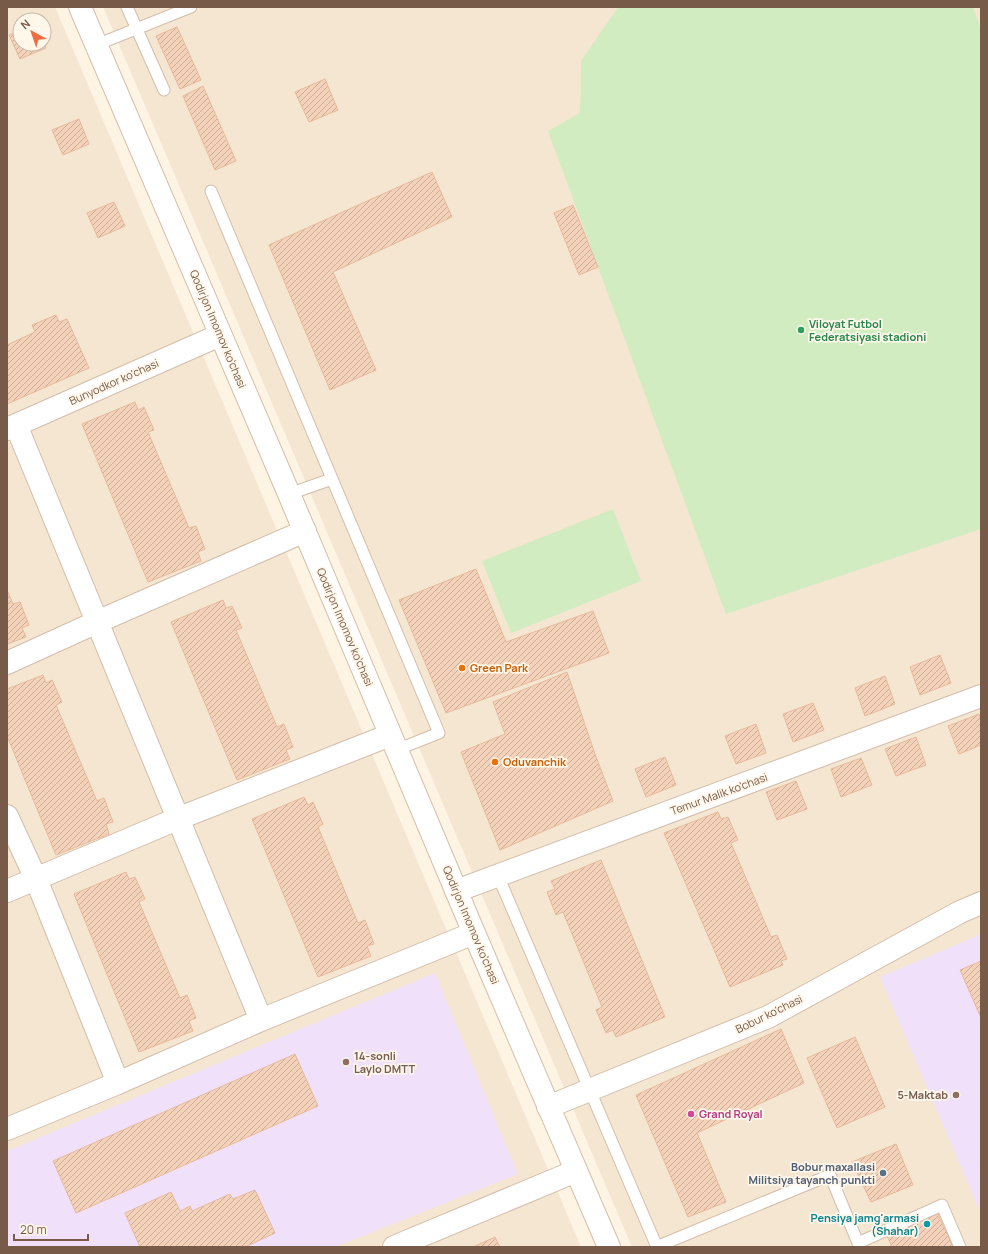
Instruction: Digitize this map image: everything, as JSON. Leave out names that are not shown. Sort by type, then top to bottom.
[{"type":"street","name":"Qodirjon Imomov ko'chasi","points":[[80,7],[305,531],[456,891],[609,1247]]},
{"type":"street","name":"Bunyodkor ko'chasi","points":[[11,427],[220,335]]},
{"type":"street","points":[[11,427],[97,622],[261,1020]]},
{"type":"street","points":[[7,663],[305,531]]},
{"type":"street","name":"Temur Malik ko'chasi","points":[[456,891],[981,696]]},
{"type":"street","points":[[7,891],[177,819],[393,742]]},
{"type":"street","points":[[7,816],[36,879],[118,1083]]},
{"type":"street","name":"Bobur ko'chasi","points":[[548,1107],[768,1018],[960,912],[981,903]]},
{"type":"street","points":[[7,1129],[118,1083],[261,1020],[474,933]]},
{"type":"street","points":[[394,1247],[576,1171]]},
{"type":"lane","points":[[127,7],[164,90]]},
{"type":"lane","points":[[96,45],[191,7]]},
{"type":"lane","points":[[211,192],[439,733],[393,742]]},
{"type":"lane","points":[[289,494],[332,479]]},
{"type":"lane","points":[[498,876],[657,1247],[830,1175],[858,1243],[942,1205],[960,1247]]},
{"type":"shaded area","points":[[7,7],[55,7],[581,1247],[7,1247]]},
{"type":"shaded area","points":[[103,7],[981,7],[981,1247],[632,1247]]},
{"type":"shaded area","name":"5-Maktab","points":[[981,934],[981,1214],[880,977]]},
{"type":"shaded area","name":"14-sonli Laylo DMTT","points":[[435,973],[518,1174],[335,1247],[7,1247],[7,1151]]},
{"type":"green space","name":"Viloyat Futbol Federatsiyasi stadioni","points":[[618,7],[973,7],[981,30],[981,529],[726,614],[548,131],[580,113],[581,61]]},
{"type":"green space","points":[[613,509],[641,581],[511,633],[482,561]]},
{"type":"building","points":[[177,27],[201,80],[180,89],[156,36]]},
{"type":"building","points":[[12,34],[12,42],[9,35]]},
{"type":"building","points":[[17,52],[37,52],[20,59]]},
{"type":"building","points":[[325,79],[338,110],[309,122],[295,92]]},
{"type":"building","points":[[203,86],[236,161],[215,170],[183,96]]},
{"type":"building","points":[[79,119],[89,144],[63,155],[52,130]]},
{"type":"building","points":[[432,172],[452,217],[333,272],[376,370],[330,390],[269,245]]},
{"type":"building","points":[[114,202],[125,226],[98,238],[87,213]]},
{"type":"building","points":[[573,205],[598,267],[579,275],[554,213]]},
{"type":"building","points":[[56,315],[59,322],[67,319],[89,368],[7,404],[7,345],[35,332],[32,325]]},
{"type":"building","points":[[135,402],[138,410],[144,407],[154,430],[148,432],[189,528],[196,526],[205,549],[198,552],[201,561],[148,582],[82,424]]},
{"type":"building","points":[[476,569],[506,642],[593,611],[609,653],[446,713],[399,600]]},
{"type":"building","points":[[7,590],[13,604],[20,602],[29,625],[22,628],[26,637],[7,644]]},
{"type":"building","points":[[223,600],[226,608],[232,606],[242,628],[236,630],[277,727],[284,724],[293,747],[286,750],[290,759],[237,780],[171,622]]},
{"type":"building","points":[[940,655],[951,683],[920,695],[910,667]]},
{"type":"building","points":[[567,672],[613,801],[500,850],[461,752],[505,734],[493,702]]},
{"type":"building","points":[[43,675],[46,683],[52,680],[62,702],[56,705],[97,801],[104,798],[113,822],[106,824],[109,834],[56,855],[7,736],[7,689]]},
{"type":"building","points":[[885,676],[895,704],[865,716],[855,688]]},
{"type":"building","points":[[813,703],[824,730],[793,742],[783,714]]},
{"type":"building","points":[[979,714],[981,720],[981,745],[959,754],[948,726]]},
{"type":"building","points":[[756,724],[766,753],[736,764],[725,736]]},
{"type":"building","points":[[916,737],[926,765],[896,776],[885,749]]},
{"type":"building","points":[[665,757],[676,785],[646,797],[635,769]]},
{"type":"building","points":[[861,758],[872,785],[841,797],[831,769]]},
{"type":"building","points":[[796,781],[807,809],[777,820],[766,792]]},
{"type":"building","points":[[304,797],[308,805],[313,802],[323,824],[318,827],[358,923],[365,920],[374,944],[367,946],[371,956],[318,977],[252,819]]},
{"type":"building","points":[[718,812],[721,819],[728,817],[738,840],[731,843],[771,937],[777,935],[787,959],[781,961],[783,965],[730,987],[664,833]]},
{"type":"building","points":[[601,860],[665,1017],[616,1037],[613,1030],[606,1033],[596,1010],[602,1007],[563,912],[556,915],[547,892],[555,889],[551,881]]},
{"type":"building","points":[[126,872],[129,879],[135,877],[145,899],[139,902],[180,998],[187,995],[196,1018],[189,1021],[193,1031],[139,1052],[74,894]]},
{"type":"building","points":[[981,961],[981,1018],[960,970]]},
{"type":"building","name":"Grand Royal","points":[[781,1029],[804,1083],[697,1133],[726,1202],[688,1217],[636,1095]]},
{"type":"building","points":[[855,1037],[885,1107],[837,1128],[807,1058]]},
{"type":"building","points":[[295,1054],[318,1106],[76,1213],[53,1161]]},
{"type":"building","name":"Bobur maxallasi Militsiya tayanch punkti","points":[[896,1144],[913,1185],[871,1202],[852,1162]]},
{"type":"building","points":[[255,1190],[275,1233],[245,1247],[140,1247],[125,1213],[171,1192],[180,1211],[190,1206],[192,1211],[230,1194],[233,1199]]},
{"type":"building","name":"Pensiya jamg'armasi (Shahar)","points":[[937,1212],[953,1247],[892,1247],[887,1236]]},
{"type":"building","points":[[495,1237],[500,1247],[473,1247]]},
{"type":"place","name":"Viloyat Futbol Federatsiyasi stadioni","points":[[801,330]]},
{"type":"place","name":"Green Park","points":[[462,668]]},
{"type":"place","name":"Oduvanchik","points":[[495,762]]},
{"type":"place","name":"14-sonli Laylo DMTT","points":[[346,1062]]},
{"type":"place","name":"5-Maktab","points":[[956,1095]]},
{"type":"place","name":"Grand Royal","points":[[691,1114]]},
{"type":"place","name":"Bobur maxallasi Militsiya tayanch punkti","points":[[883,1173]]},
{"type":"place","name":"Pensiya jamg'armasi (Shahar)","points":[[927,1224]]}]
